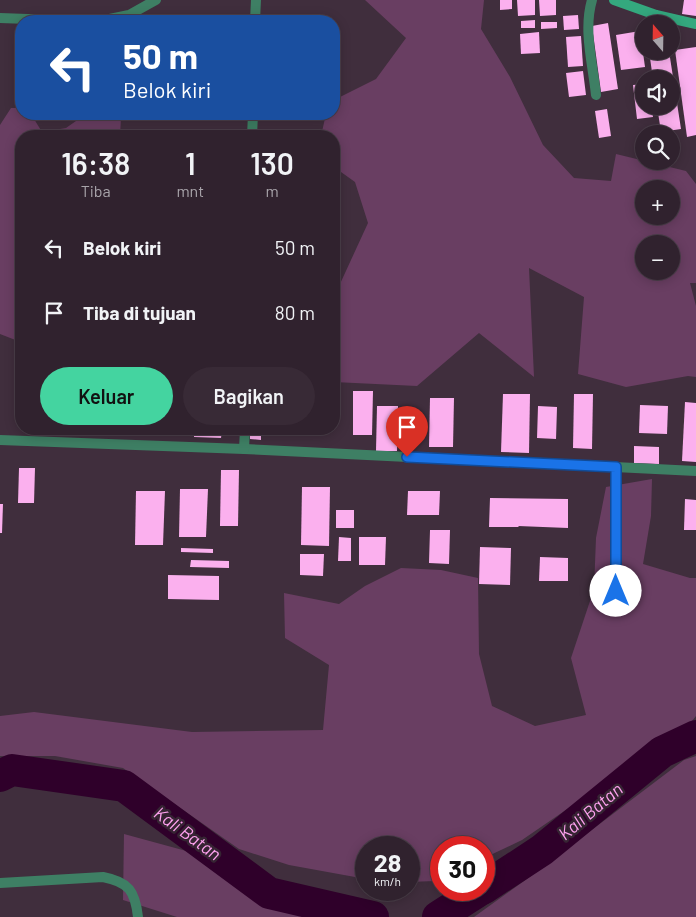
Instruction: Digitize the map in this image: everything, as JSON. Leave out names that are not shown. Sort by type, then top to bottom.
[{"type":"main road","points":[[614,0],[656,15],[696,24]]},
{"type":"street","points":[[129,15],[156,0]]},
{"type":"street","points":[[256,0],[256,15]]},
{"type":"street","points":[[592,0],[589,10],[589,38],[596,95]]},
{"type":"street","points":[[0,18],[15,19]]},
{"type":"street","points":[[244,435],[244,449]]},
{"type":"street","points":[[0,440],[244,449],[696,471]]},
{"type":"street","points":[[616,467],[616,591]]},
{"type":"street","points":[[0,883],[103,877],[118,880],[128,887],[134,900],[138,917]]},
{"type":"shaded area","points":[[365,0],[484,0],[481,29],[510,77],[543,145],[574,178],[611,181],[616,154],[635,159],[635,170],[686,171],[696,184],[696,283],[690,283],[696,306],[696,377],[688,376],[626,387],[578,374],[584,297],[529,268],[534,377],[479,333],[417,386],[340,382],[340,284],[368,223],[355,182],[340,171],[340,130],[322,130],[325,120],[340,120],[340,97],[376,79],[406,38]]},
{"type":"shaded area","points":[[11,108],[15,108],[15,120],[35,120],[41,130],[15,130],[15,340],[0,334],[0,125]]},
{"type":"shaded area","points":[[77,120],[121,120],[120,130],[54,130],[66,128]]},
{"type":"shaded area","points":[[652,479],[651,516],[643,564],[690,578],[696,578],[696,716],[687,727],[522,840],[495,853],[495,836],[430,836],[430,881],[420,882],[420,836],[355,836],[355,877],[289,865],[239,849],[123,768],[55,756],[0,756],[0,716],[34,712],[192,732],[323,730],[329,665],[285,638],[284,593],[339,604],[365,586],[401,568],[441,570],[478,578],[479,654],[492,706],[535,726],[586,715],[571,658],[594,589],[596,538],[606,487]]},
{"type":"shaded area","points":[[696,756],[696,917],[474,917],[684,760]]},
{"type":"shaded area","points":[[124,834],[190,852],[320,917],[177,917],[123,900]]},
{"type":"building","points":[[500,0],[512,0],[512,9],[500,10]]},
{"type":"building","points":[[517,0],[535,0],[535,15],[518,16]]},
{"type":"building","points":[[539,0],[556,0],[556,15],[540,16]]},
{"type":"building","points":[[684,0],[696,0],[696,16],[682,14]]},
{"type":"building","points":[[578,15],[579,29],[564,30],[563,16]]},
{"type":"building","points":[[535,20],[535,28],[521,28],[521,21]]},
{"type":"building","points":[[541,22],[557,22],[557,28],[541,29]]},
{"type":"building","points":[[608,23],[618,89],[601,92],[592,26]]},
{"type":"building","points":[[539,32],[540,53],[521,54],[520,34]]},
{"type":"building","points":[[635,32],[635,60],[644,60],[645,67],[621,70],[616,35]]},
{"type":"building","points":[[581,36],[583,66],[568,67],[566,37]]},
{"type":"building","points":[[696,47],[696,135],[687,137],[680,86],[680,70],[678,70],[676,60],[680,60],[680,49]]},
{"type":"building","points":[[650,60],[670,60],[672,70],[652,70]]},
{"type":"building","points":[[583,71],[586,95],[569,97],[566,73]]},
{"type":"building","points":[[633,85],[635,85],[635,102]]},
{"type":"building","points":[[607,109],[611,136],[599,138],[595,111]]},
{"type":"building","points":[[637,115],[653,115],[653,117],[637,119]]},
{"type":"building","points":[[658,115],[679,115],[681,129],[680,125],[660,125]]},
{"type":"building","points":[[353,391],[373,391],[372,435],[353,435]]},
{"type":"building","points":[[503,394],[530,394],[529,453],[501,452]]},
{"type":"building","points":[[574,394],[593,394],[592,449],[573,448]]},
{"type":"building","points":[[430,398],[454,398],[453,447],[429,447]]},
{"type":"building","points":[[685,402],[696,403],[696,462],[682,461]]},
{"type":"building","points":[[640,405],[668,406],[667,434],[639,433]]},
{"type":"building","points":[[377,406],[398,406],[397,451],[376,451]]},
{"type":"building","points":[[538,406],[557,407],[556,439],[537,438]]},
{"type":"building","points":[[194,435],[221,435],[221,438],[194,437]]},
{"type":"building","points":[[250,435],[261,435],[261,440],[250,439]]},
{"type":"building","points":[[634,446],[659,447],[659,464],[634,463]]},
{"type":"building","points":[[19,468],[35,468],[34,503],[18,503]]},
{"type":"building","points":[[221,470],[239,470],[238,526],[220,526]]},
{"type":"building","points":[[302,487],[330,487],[329,546],[301,545]]},
{"type":"building","points":[[180,489],[208,489],[206,537],[179,537]]},
{"type":"building","points":[[136,491],[165,491],[163,545],[135,545]]},
{"type":"building","points":[[408,491],[440,491],[439,515],[407,515]]},
{"type":"building","points":[[490,498],[568,499],[568,528],[489,527]]},
{"type":"building","points":[[685,499],[696,500],[696,530],[684,530]]},
{"type":"building","points":[[0,504],[3,504],[2,533],[0,533]]},
{"type":"building","points":[[336,510],[354,510],[354,528],[336,528]]},
{"type":"building","points":[[430,530],[450,530],[449,564],[429,563]]},
{"type":"building","points":[[339,537],[351,538],[351,561],[338,561]]},
{"type":"building","points":[[359,537],[386,537],[385,565],[359,565]]},
{"type":"building","points":[[480,547],[511,548],[510,585],[479,584]]},
{"type":"building","points":[[181,548],[213,549],[213,553],[181,552]]},
{"type":"building","points":[[300,554],[324,554],[323,576],[300,575]]},
{"type":"building","points":[[540,557],[568,558],[568,581],[539,581]]},
{"type":"building","points":[[191,560],[229,561],[229,568],[190,567]]},
{"type":"building","points":[[168,575],[219,576],[219,600],[168,599]]},
{"type":"waterway","name":"Kali Batan","points":[[495,881],[542,850],[662,752],[696,736]]},
{"type":"waterway","name":"Kali Batan","points":[[0,776],[12,770],[124,786],[269,893],[373,917]]},
{"type":"waterway","name":"Kali Batan","points":[[438,917],[463,901]]},
{"type":"route","points":[[407,457],[616,467],[616,591]]}]
